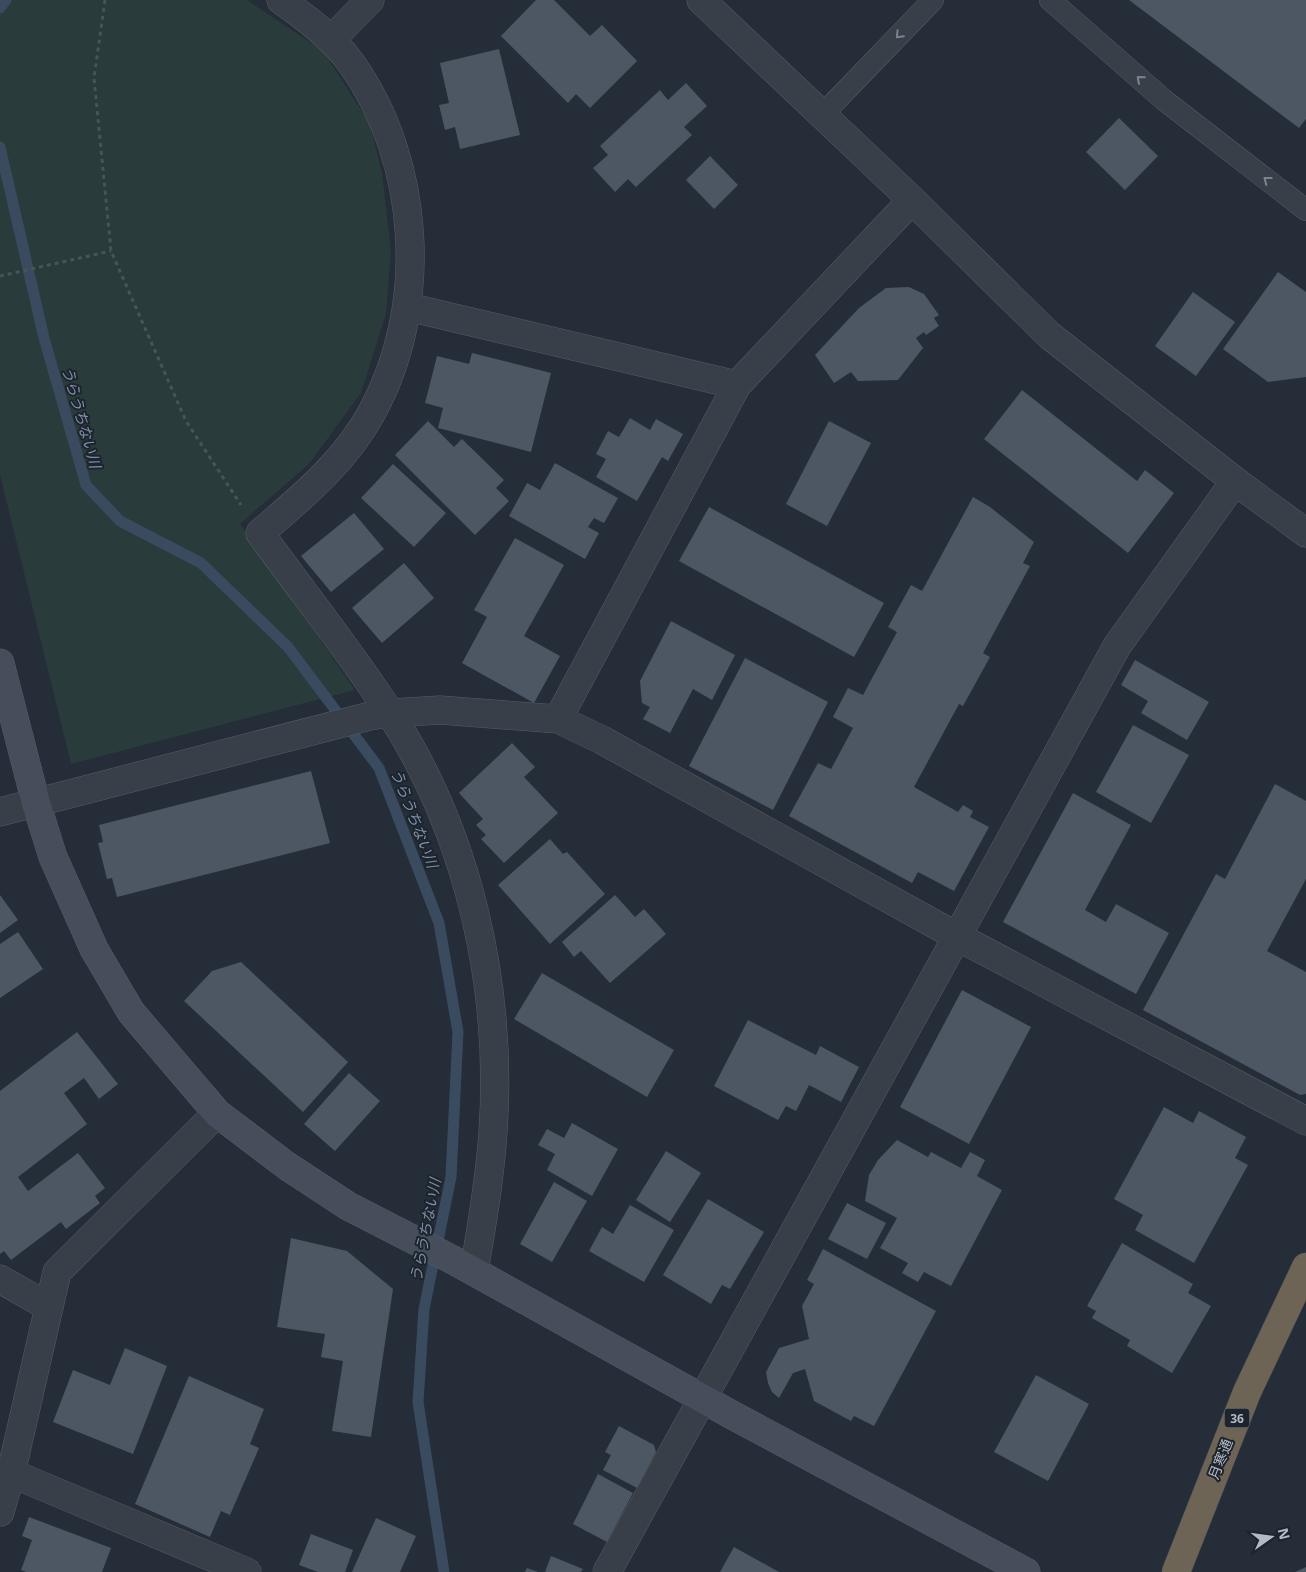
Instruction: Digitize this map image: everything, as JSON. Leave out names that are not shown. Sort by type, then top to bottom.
[{"type":"highway","name":"月寒通","points":[[1176,1572],[1247,1392],[1306,1267]]},
{"type":"street","points":[[281,0],[331,40],[351,63],[372,98],[391,138],[403,187],[408,234],[408,307],[400,343],[384,384],[372,412],[357,436],[337,463],[312,488],[260,533],[380,715],[420,767],[451,832],[483,940],[494,1039],[494,1132],[463,1266]]},
{"type":"street","points":[[331,40],[370,0]]},
{"type":"street","points":[[701,0],[912,200],[1049,335],[1306,533]]},
{"type":"street","points":[[558,719],[737,385],[912,200]]},
{"type":"street","points":[[408,307],[737,385]]},
{"type":"street","points":[[607,1572],[1117,646],[1235,480]]},
{"type":"street","points":[[0,663],[36,803],[53,857],[94,948],[126,1004],[166,1056],[217,1113],[287,1166],[348,1206],[463,1266],[703,1399],[1026,1572]]},
{"type":"street","points":[[0,812],[380,715],[440,710],[558,719],[611,745],[958,937],[1306,1121]]},
{"type":"street","points":[[0,1512],[11,1474],[57,1272],[217,1113]]},
{"type":"street","points":[[0,1279],[49,1307]]},
{"type":"street","points":[[11,1474],[247,1572]]},
{"type":"lane","points":[[822,115],[933,0]]},
{"type":"lane","points":[[1050,0],[1164,100],[1306,210]]},
{"type":"path","points":[[105,0],[94,78],[111,251],[186,422],[260,533]]},
{"type":"path","points":[[2,276],[111,251]]},
{"type":"shaded area","points":[[0,0],[247,0],[323,51],[369,122],[382,172],[391,252],[386,314],[361,393],[309,464],[240,524],[355,690],[71,764],[0,475]]},
{"type":"building","points":[[536,0],[554,0],[590,36],[602,25],[637,61],[590,108],[576,94],[568,103],[501,36]]},
{"type":"building","points":[[1129,0],[1306,0],[1306,119],[1299,128]]},
{"type":"building","points":[[499,49],[520,135],[460,149],[455,127],[445,130],[439,105],[449,103],[440,63]]},
{"type":"building","points":[[686,83],[707,106],[684,127],[692,135],[636,187],[628,179],[615,192],[593,168],[608,155],[600,146],[660,90],[668,100]]},
{"type":"building","points":[[1119,118],[1158,156],[1125,190],[1086,152]]},
{"type":"building","points":[[710,156],[738,185],[714,209],[686,180]]},
{"type":"building","points":[[1278,272],[1306,292],[1306,377],[1268,382],[1223,349]]},
{"type":"building","points":[[909,287],[924,294],[939,315],[934,318],[939,326],[926,335],[924,332],[916,338],[923,348],[898,380],[858,381],[851,372],[834,383],[815,355],[859,308],[886,288]]},
{"type":"building","points":[[1193,292],[1235,322],[1196,376],[1155,346]]},
{"type":"building","points":[[472,353],[551,373],[531,452],[438,428],[443,408],[425,403],[437,356],[469,364]]},
{"type":"building","points":[[1022,390],[1137,481],[1145,470],[1174,493],[1128,553],[984,439]]},
{"type":"building","points":[[630,418],[650,430],[656,419],[683,434],[668,461],[662,457],[637,501],[596,477],[606,459],[596,454],[608,431],[619,437]]},
{"type":"building","points":[[428,421],[454,447],[462,439],[504,480],[496,488],[509,501],[475,535],[395,455]]},
{"type":"building","points":[[829,421],[871,443],[827,526],[786,504]]},
{"type":"building","points":[[555,463],[618,498],[604,523],[594,518],[588,527],[599,533],[585,559],[509,516],[527,483],[540,490]]},
{"type":"building","points":[[393,464],[446,513],[414,547],[361,498]]},
{"type":"building","points":[[973,497],[990,507],[1034,542],[1023,563],[1030,566],[983,653],[990,657],[963,706],[959,704],[914,787],[958,812],[963,805],[973,811],[970,817],[989,827],[954,891],[918,872],[912,883],[789,816],[818,763],[831,769],[853,728],[833,717],[848,688],[863,695],[897,632],[888,627],[911,585],[922,591]]},
{"type":"building","points":[[709,507],[884,603],[854,657],[679,561]]},
{"type":"building","points":[[354,513],[384,549],[331,592],[301,556]]},
{"type":"building","points":[[515,538],[564,565],[524,636],[560,656],[534,703],[462,663],[487,617],[474,610]]},
{"type":"building","points":[[404,563],[434,598],[382,643],[352,608]]},
{"type":"building","points":[[671,621],[735,655],[712,700],[693,689],[670,733],[643,719],[650,707],[642,703],[640,681]]},
{"type":"building","points":[[745,658],[828,702],[773,810],[689,766]]},
{"type":"building","points":[[1135,660],[1209,702],[1187,740],[1141,713],[1148,701],[1121,685]]},
{"type":"building","points":[[1133,725],[1189,755],[1151,823],[1096,792]]},
{"type":"building","points":[[512,743],[535,767],[524,777],[558,813],[504,863],[481,839],[486,835],[476,825],[483,819],[459,793]]},
{"type":"building","points":[[311,771],[330,843],[117,897],[112,878],[107,879],[98,843],[103,842],[99,825]]},
{"type":"building","points":[[1275,784],[1306,801],[1306,879],[1267,951],[1306,972],[1306,1094],[1300,1095],[1143,1010],[1216,874],[1225,879]]},
{"type":"building","points":[[1073,793],[1131,825],[1085,910],[1106,922],[1116,904],[1169,933],[1136,994],[1003,922]]},
{"type":"building","points":[[550,839],[563,854],[567,852],[605,894],[550,944],[498,885]]},
{"type":"building","points":[[0,895],[18,920],[0,933]]},
{"type":"building","points":[[615,895],[635,917],[644,909],[666,934],[610,983],[581,951],[574,957],[562,942]]},
{"type":"building","points":[[18,932],[43,969],[0,998],[0,944]]},
{"type":"building","points":[[241,962],[348,1062],[303,1112],[184,1001],[212,971]]},
{"type":"building","points":[[542,973],[674,1050],[647,1097],[514,1019]]},
{"type":"building","points":[[962,990],[1031,1027],[969,1144],[900,1107]]},
{"type":"building","points":[[748,1020],[816,1055],[820,1046],[859,1067],[841,1102],[809,1085],[796,1111],[786,1106],[778,1120],[714,1086]]},
{"type":"building","points":[[77,1032],[118,1084],[99,1099],[84,1078],[64,1093],[87,1124],[18,1177],[28,1191],[78,1153],[105,1188],[95,1196],[100,1203],[66,1229],[61,1222],[11,1260],[4,1251],[0,1254],[0,1091]]},
{"type":"building","points":[[349,1073],[380,1101],[335,1151],[304,1124]]},
{"type":"building","points":[[1164,1107],[1193,1123],[1199,1111],[1246,1137],[1235,1158],[1248,1165],[1194,1263],[1135,1230],[1143,1215],[1114,1199]]},
{"type":"building","points":[[572,1123],[618,1149],[592,1196],[547,1170],[555,1154],[538,1145],[547,1129],[564,1138]]},
{"type":"building","points":[[897,1140],[928,1157],[931,1152],[961,1168],[970,1152],[985,1160],[977,1176],[1002,1190],[951,1286],[924,1272],[918,1282],[902,1273],[908,1263],[880,1248],[897,1218],[865,1201],[869,1175],[878,1160]]},
{"type":"building","points":[[666,1151],[701,1173],[670,1222],[636,1200]]},
{"type":"building","points":[[554,1182],[587,1201],[552,1262],[520,1244]]},
{"type":"building","points":[[708,1199],[764,1232],[730,1289],[722,1285],[711,1304],[663,1275]]},
{"type":"building","points":[[847,1203],[886,1223],[867,1259],[828,1239]]},
{"type":"building","points":[[630,1205],[674,1230],[644,1282],[589,1251],[602,1227],[613,1234]]},
{"type":"building","points":[[291,1238],[347,1251],[393,1289],[371,1437],[332,1431],[343,1361],[321,1357],[325,1334],[277,1327]]},
{"type":"building","points":[[1122,1243],[1193,1284],[1188,1293],[1211,1306],[1172,1373],[1127,1346],[1130,1340],[1092,1318],[1096,1311],[1087,1306]]},
{"type":"building","points":[[823,1249],[936,1311],[874,1426],[854,1416],[851,1421],[814,1401],[805,1369],[793,1373],[779,1398],[772,1392],[768,1383],[766,1372],[779,1348],[809,1339],[802,1306],[814,1284],[807,1280]]},
{"type":"building","points":[[125,1348],[167,1366],[133,1454],[53,1422],[73,1370],[110,1385]]},
{"type":"building","points":[[1036,1375],[1089,1404],[1048,1481],[994,1452]]},
{"type":"building","points":[[189,1376],[264,1409],[250,1444],[259,1448],[230,1515],[221,1511],[210,1537],[135,1504]]},
{"type":"building","points":[[619,1426],[654,1445],[656,1452],[637,1488],[603,1470],[611,1455],[605,1452]]},
{"type":"building","points":[[598,1474],[633,1493],[607,1542],[573,1524]]},
{"type":"building","points":[[29,1517],[111,1548],[102,1572],[26,1572],[21,1570],[32,1540],[22,1536]]},
{"type":"building","points":[[376,1518],[416,1536],[400,1572],[352,1572]]},
{"type":"building","points":[[311,1534],[353,1550],[345,1572],[318,1572],[299,1565]]},
{"type":"building","points":[[734,1547],[779,1572],[720,1572]]},
{"type":"building","points":[[551,1556],[583,1569],[581,1572],[545,1572]]},
{"type":"building","points":[[1306,1567],[1306,1572],[1295,1572]]},
{"type":"building","points":[[527,1568],[538,1572],[525,1572]]},
{"type":"waterway","name":"うらうちない川","points":[[0,8],[6,0]]},
{"type":"waterway","name":"うらうちない川","points":[[0,147],[44,338],[86,485],[120,521],[201,563],[288,647],[379,768],[439,923],[458,1032],[451,1177],[424,1309],[418,1402],[444,1572]]}]
